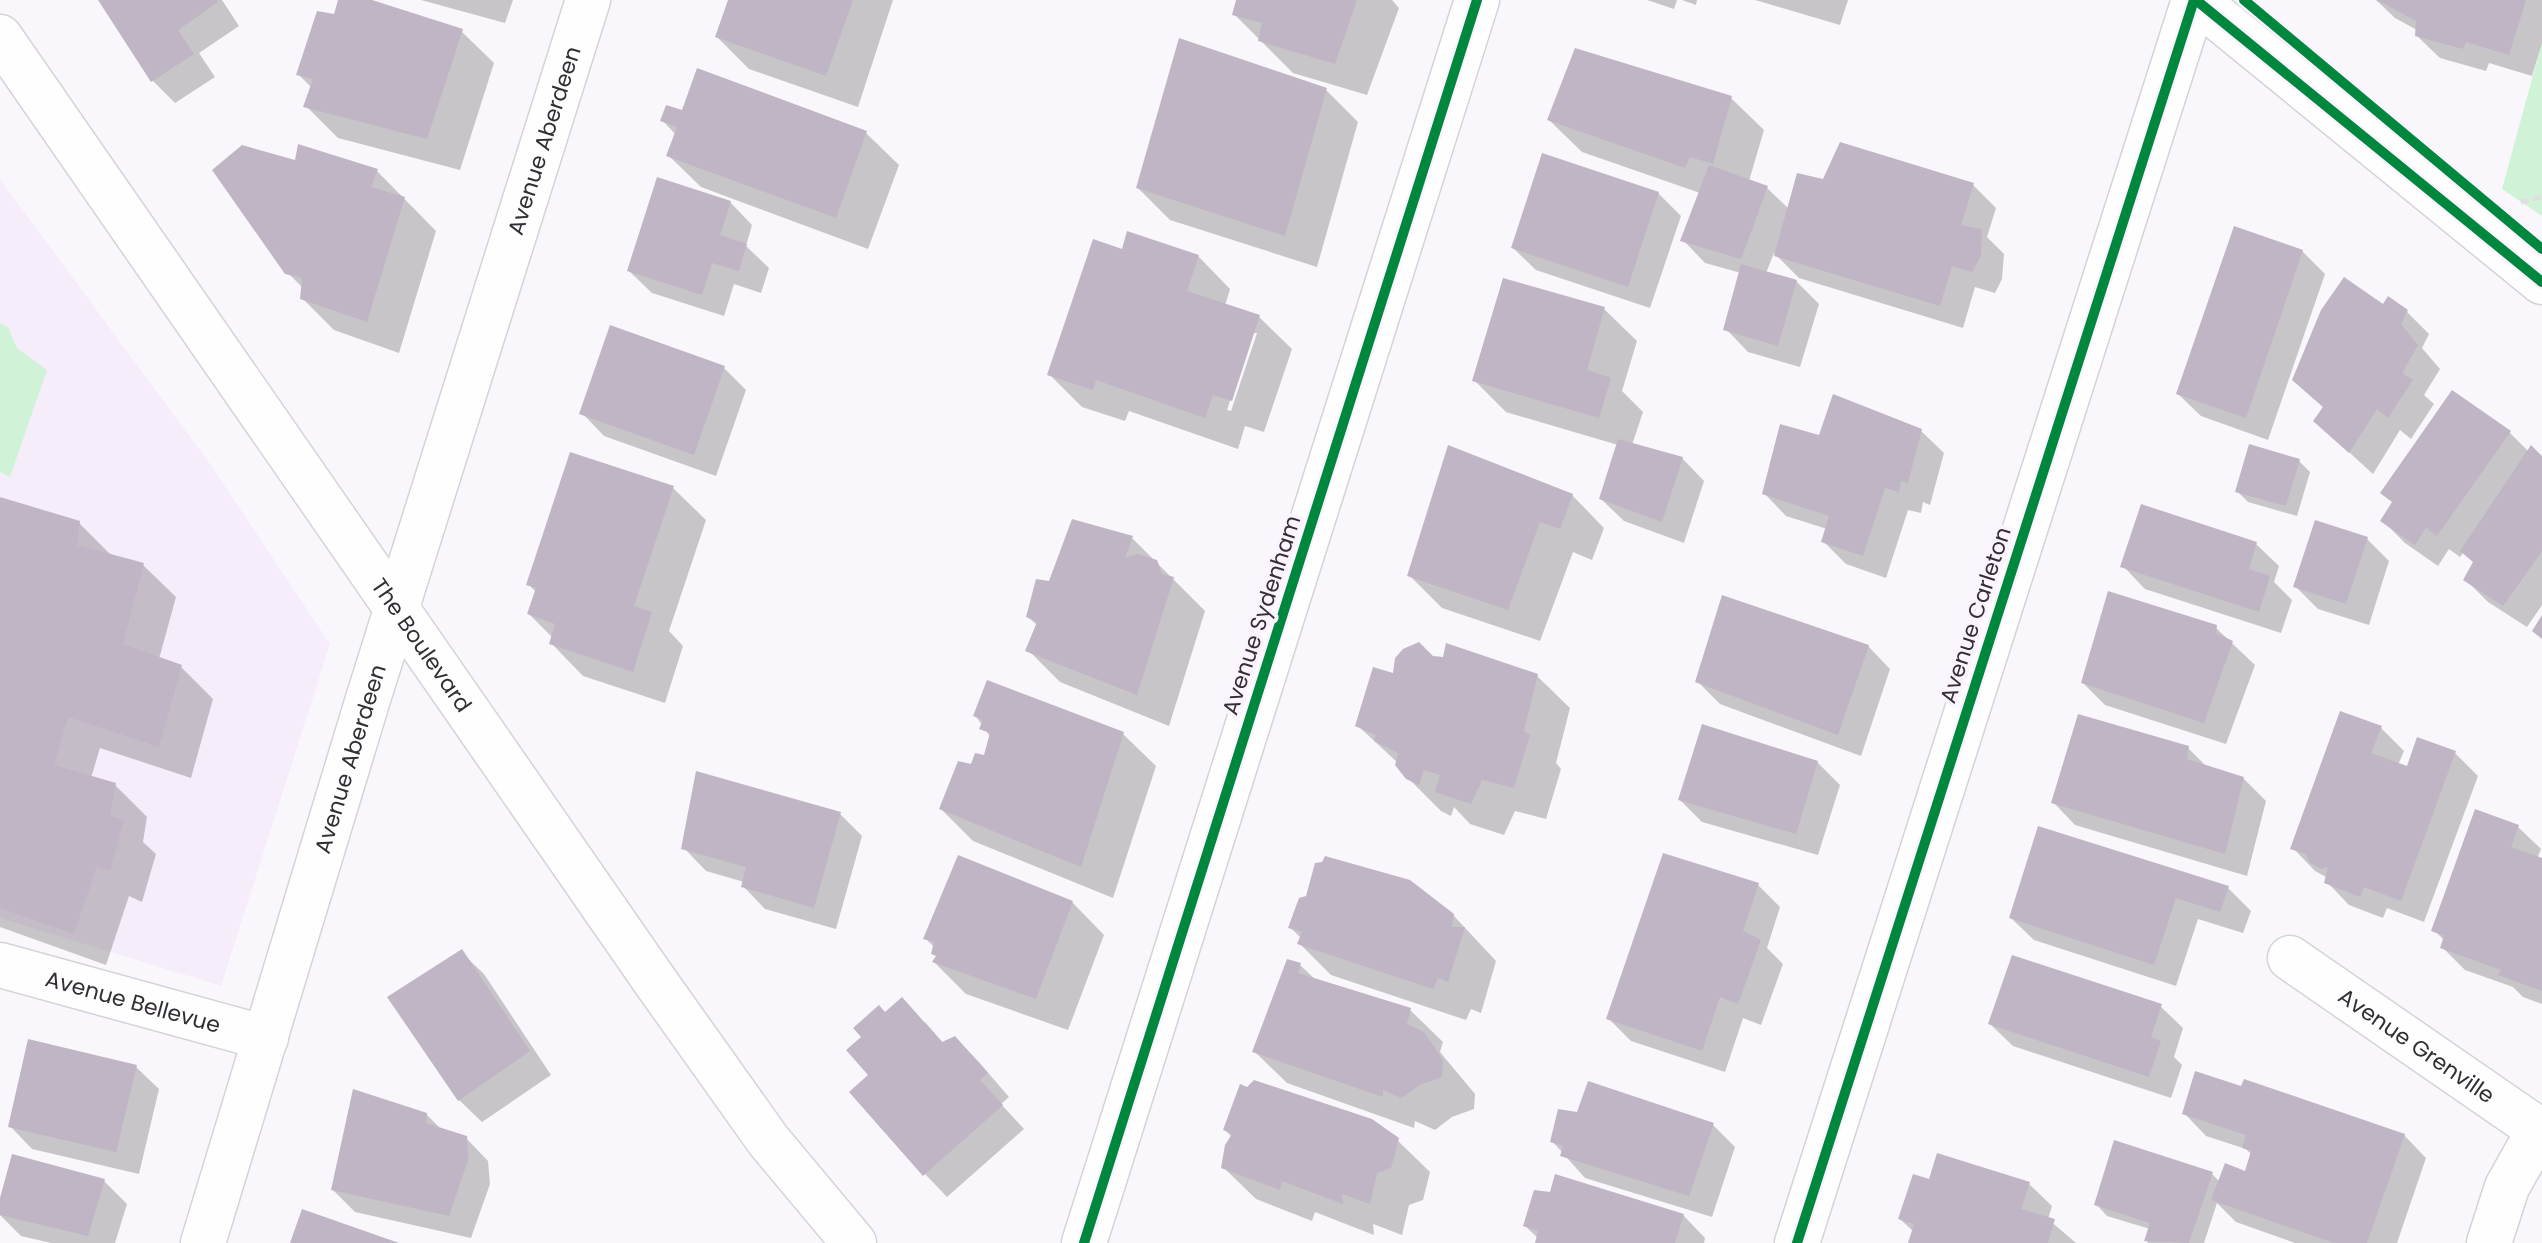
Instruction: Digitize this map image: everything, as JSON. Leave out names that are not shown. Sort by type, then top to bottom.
[{"type":"street","name":"Avenue Aberdeen","points":[[203,1243],[395,610],[588,0]]},
{"type":"street","name":"Avenue Sydenham","points":[[1084,1243],[1477,0]]},
{"type":"street","points":[[2195,0],[2542,282]]},
{"type":"street","name":"Avenue Carleton","points":[[1797,1243],[2195,0]]},
{"type":"street","name":"The Boulevard","points":[[0,37],[395,610],[738,1099],[854,1243]]},
{"type":"street","name":"Avenue Grenville","points":[[2290,958],[2541,1131]]},
{"type":"street","name":"Avenue Bellevue","points":[[0,965],[266,1038]]},
{"type":"street","points":[[2489,1243],[2507,1187],[2541,1131]]},
{"type":"path","points":[[2512,203],[2542,197]]},
{"type":"shaded area","points":[[0,179],[213,468],[330,644],[221,986],[0,918]]},
{"type":"green space","points":[[2542,42],[2542,216],[2502,189]]},
{"type":"green space","points":[[0,323],[8,327],[17,348],[47,370],[10,477],[0,472]]},
{"type":"building","points":[[98,0],[218,2],[178,30],[194,54],[151,82]]},
{"type":"building","points":[[338,0],[372,0],[463,29],[427,139],[303,107],[313,79],[296,75],[317,11],[334,14]]},
{"type":"building","points":[[728,0],[853,0],[826,76],[715,37]]},
{"type":"building","points":[[1236,0],[1357,0],[1335,64],[1258,41],[1262,23],[1232,15]]},
{"type":"building","points":[[2377,0],[2526,0],[2509,55],[2466,42],[2463,49],[2415,36],[2416,21]]},
{"type":"building","points":[[1179,38],[1327,88],[1285,236],[1136,188]]},
{"type":"building","points":[[1575,48],[1732,96],[1713,164],[1690,157],[1685,168],[1547,120]]},
{"type":"building","points":[[697,68],[867,131],[836,218],[666,156],[677,127],[660,121],[666,105],[682,110]]},
{"type":"building","points":[[1840,142],[1974,183],[1961,225],[1982,229],[1981,256],[1972,272],[1952,266],[1940,306],[1774,256],[1797,173],[1823,179]]},
{"type":"building","points":[[298,144],[378,169],[371,187],[405,197],[367,322],[300,299],[302,278],[285,274],[212,170],[242,145],[295,160]]},
{"type":"building","points":[[1542,153],[1659,192],[1628,287],[1511,248]]},
{"type":"building","points":[[1709,165],[1768,186],[1741,259],[1680,241]]},
{"type":"building","points":[[657,177],[731,201],[720,235],[747,244],[739,271],[712,263],[702,295],[627,271]]},
{"type":"building","points":[[2234,226],[2303,250],[2246,418],[2176,394]]},
{"type":"building","points":[[1127,231],[1199,255],[1187,291],[1260,315],[1232,401],[1213,395],[1205,418],[1096,380],[1093,390],[1047,375],[1093,239],[1122,249]]},
{"type":"building","points":[[1741,264],[1797,280],[1778,346],[1723,330]]},
{"type":"building","points":[[2344,277],[2383,304],[2388,296],[2408,310],[2401,324],[2418,345],[2402,373],[2413,380],[2388,418],[2377,409],[2349,453],[2313,421],[2323,407],[2292,380],[2321,310]]},
{"type":"building","points":[[1503,278],[1605,307],[1587,370],[1611,378],[1599,418],[1472,381]]},
{"type":"building","points":[[610,325],[725,366],[694,455],[579,414]]},
{"type":"building","points":[[2452,390],[2511,431],[2437,536],[2426,528],[2415,545],[2380,521],[2392,502],[2380,493]]},
{"type":"building","points":[[1833,394],[1922,429],[1908,483],[1901,481],[1899,492],[1885,488],[1863,556],[1821,542],[1829,516],[1762,494],[1780,424],[1819,435]]},
{"type":"building","points":[[1618,439],[1683,457],[1662,522],[1599,499]]},
{"type":"building","points":[[2249,444],[2300,459],[2286,506],[2235,492]]},
{"type":"building","points":[[1448,445],[1573,494],[1560,529],[1540,522],[1508,610],[1407,576]]},
{"type":"building","points":[[2531,445],[2542,456],[2542,551],[2503,606],[2463,580],[2473,562],[2460,551]]},
{"type":"building","points":[[570,452],[674,486],[634,606],[652,612],[633,672],[549,644],[555,624],[527,614],[536,588],[526,585]]},
{"type":"building","points":[[0,497],[80,521],[77,545],[144,563],[123,644],[182,665],[159,747],[68,717],[54,765],[116,783],[110,816],[124,820],[110,871],[97,866],[74,934],[0,908]]},
{"type":"building","points":[[2141,504],[2257,542],[2249,569],[2270,576],[2259,612],[2120,567]]},
{"type":"building","points":[[1072,519],[1133,536],[1125,558],[1137,554],[1157,560],[1162,574],[1174,577],[1137,695],[1025,651],[1037,622],[1026,617],[1036,579],[1049,581]]},
{"type":"building","points":[[2315,520],[2368,537],[2346,604],[2293,587]]},
{"type":"building","points":[[2108,591],[2217,625],[2216,633],[2233,641],[2204,723],[2081,683]]},
{"type":"building","points":[[1722,595],[1869,645],[1838,735],[1695,682]]},
{"type":"building","points":[[2542,615],[2542,639],[2532,631]]},
{"type":"building","points":[[1419,642],[1433,656],[1443,657],[1446,643],[1538,674],[1524,731],[1530,735],[1514,788],[1482,780],[1471,804],[1435,792],[1440,775],[1424,770],[1419,785],[1406,779],[1395,765],[1398,753],[1374,741],[1376,735],[1355,726],[1373,667],[1393,673],[1395,658],[1403,649]]},
{"type":"building","points":[[987,680],[1124,732],[1081,867],[939,809],[958,761],[971,764],[975,753],[984,755],[990,733],[979,729],[983,720],[973,716]]},
{"type":"building","points":[[2340,711],[2382,726],[2371,753],[2407,766],[2417,737],[2456,751],[2401,901],[2364,887],[2360,897],[2324,883],[2328,867],[2321,869],[2310,863],[2306,854],[2290,849]]},
{"type":"building","points":[[2078,714],[2189,746],[2187,759],[2244,777],[2225,854],[2051,803]]},
{"type":"building","points":[[1702,724],[1818,761],[1796,834],[1678,800]]},
{"type":"building","points":[[696,771],[841,812],[814,908],[741,887],[746,867],[681,849]]},
{"type":"building","points":[[2475,809],[2519,825],[2511,847],[2542,858],[2542,991],[2498,975],[2501,970],[2440,948],[2444,936],[2431,931]]},
{"type":"building","points":[[2038,826],[2229,886],[2220,912],[2176,898],[2154,965],[2009,918]]},
{"type":"building","points":[[1663,853],[1759,883],[1743,931],[1761,940],[1738,1004],[1720,997],[1702,1051],[1606,1019]]},
{"type":"building","points":[[958,855],[1073,901],[1036,999],[932,962],[936,956],[931,954],[934,942],[923,939]]},
{"type":"building","points":[[1325,856],[1410,880],[1454,914],[1452,927],[1465,927],[1448,982],[1438,978],[1433,989],[1297,944],[1302,932],[1288,928],[1299,898],[1306,896],[1315,863],[1322,862]]},
{"type":"building","points":[[462,949],[530,1051],[458,1101],[387,997]]},
{"type":"building","points":[[2012,955],[2162,1004],[2151,1037],[2161,1041],[2149,1077],[1988,1024]]},
{"type":"building","points":[[1287,959],[1301,963],[1298,973],[1411,1008],[1407,1024],[1424,1032],[1443,1060],[1442,1077],[1420,1085],[1401,1098],[1383,1090],[1383,1097],[1252,1052]]},
{"type":"building","points":[[902,997],[942,1042],[955,1036],[988,1073],[980,1080],[1003,1105],[923,1176],[849,1092],[868,1075],[846,1050],[861,1037],[853,1028],[879,1005],[885,1012]]},
{"type":"building","points":[[28,1039],[137,1065],[116,1152],[8,1127]]},
{"type":"building","points":[[2195,1071],[2241,1086],[2244,1079],[2405,1134],[2367,1243],[2334,1243],[2211,1200],[2225,1163],[2245,1171],[2251,1151],[2242,1148],[2246,1135],[2182,1114]]},
{"type":"building","points":[[1254,1080],[1372,1119],[1399,1138],[1391,1168],[1377,1173],[1370,1204],[1342,1194],[1343,1204],[1282,1181],[1280,1190],[1221,1168],[1225,1145],[1232,1134],[1223,1130],[1240,1084],[1247,1087]]},
{"type":"building","points":[[1588,1081],[1714,1123],[1689,1196],[1560,1156],[1563,1146],[1550,1142],[1558,1109],[1577,1112]]},
{"type":"building","points":[[353,1089],[427,1113],[426,1123],[467,1136],[468,1160],[449,1216],[331,1190]]},
{"type":"building","points":[[2114,1140],[2213,1172],[2189,1243],[2144,1241],[2150,1223],[2094,1205]]},
{"type":"building","points":[[1937,1153],[2030,1182],[2021,1209],[2055,1219],[2048,1243],[1908,1243],[1914,1224],[1898,1219],[1913,1174],[1929,1179]]},
{"type":"building","points":[[12,1154],[105,1179],[88,1236],[0,1215],[0,1198]]},
{"type":"building","points":[[1555,1174],[1684,1214],[1675,1243],[1535,1243],[1538,1231],[1523,1226],[1534,1190],[1550,1192]]},
{"type":"building","points":[[302,1209],[399,1243],[290,1243]]},
{"type":"cycle path","points":[[1084,1243],[1477,0]]},
{"type":"cycle path","points":[[1797,1243],[2194,0]]},
{"type":"cycle path","points":[[2196,0],[2542,282]]},
{"type":"cycle path","points":[[2244,0],[2542,249]]}]
